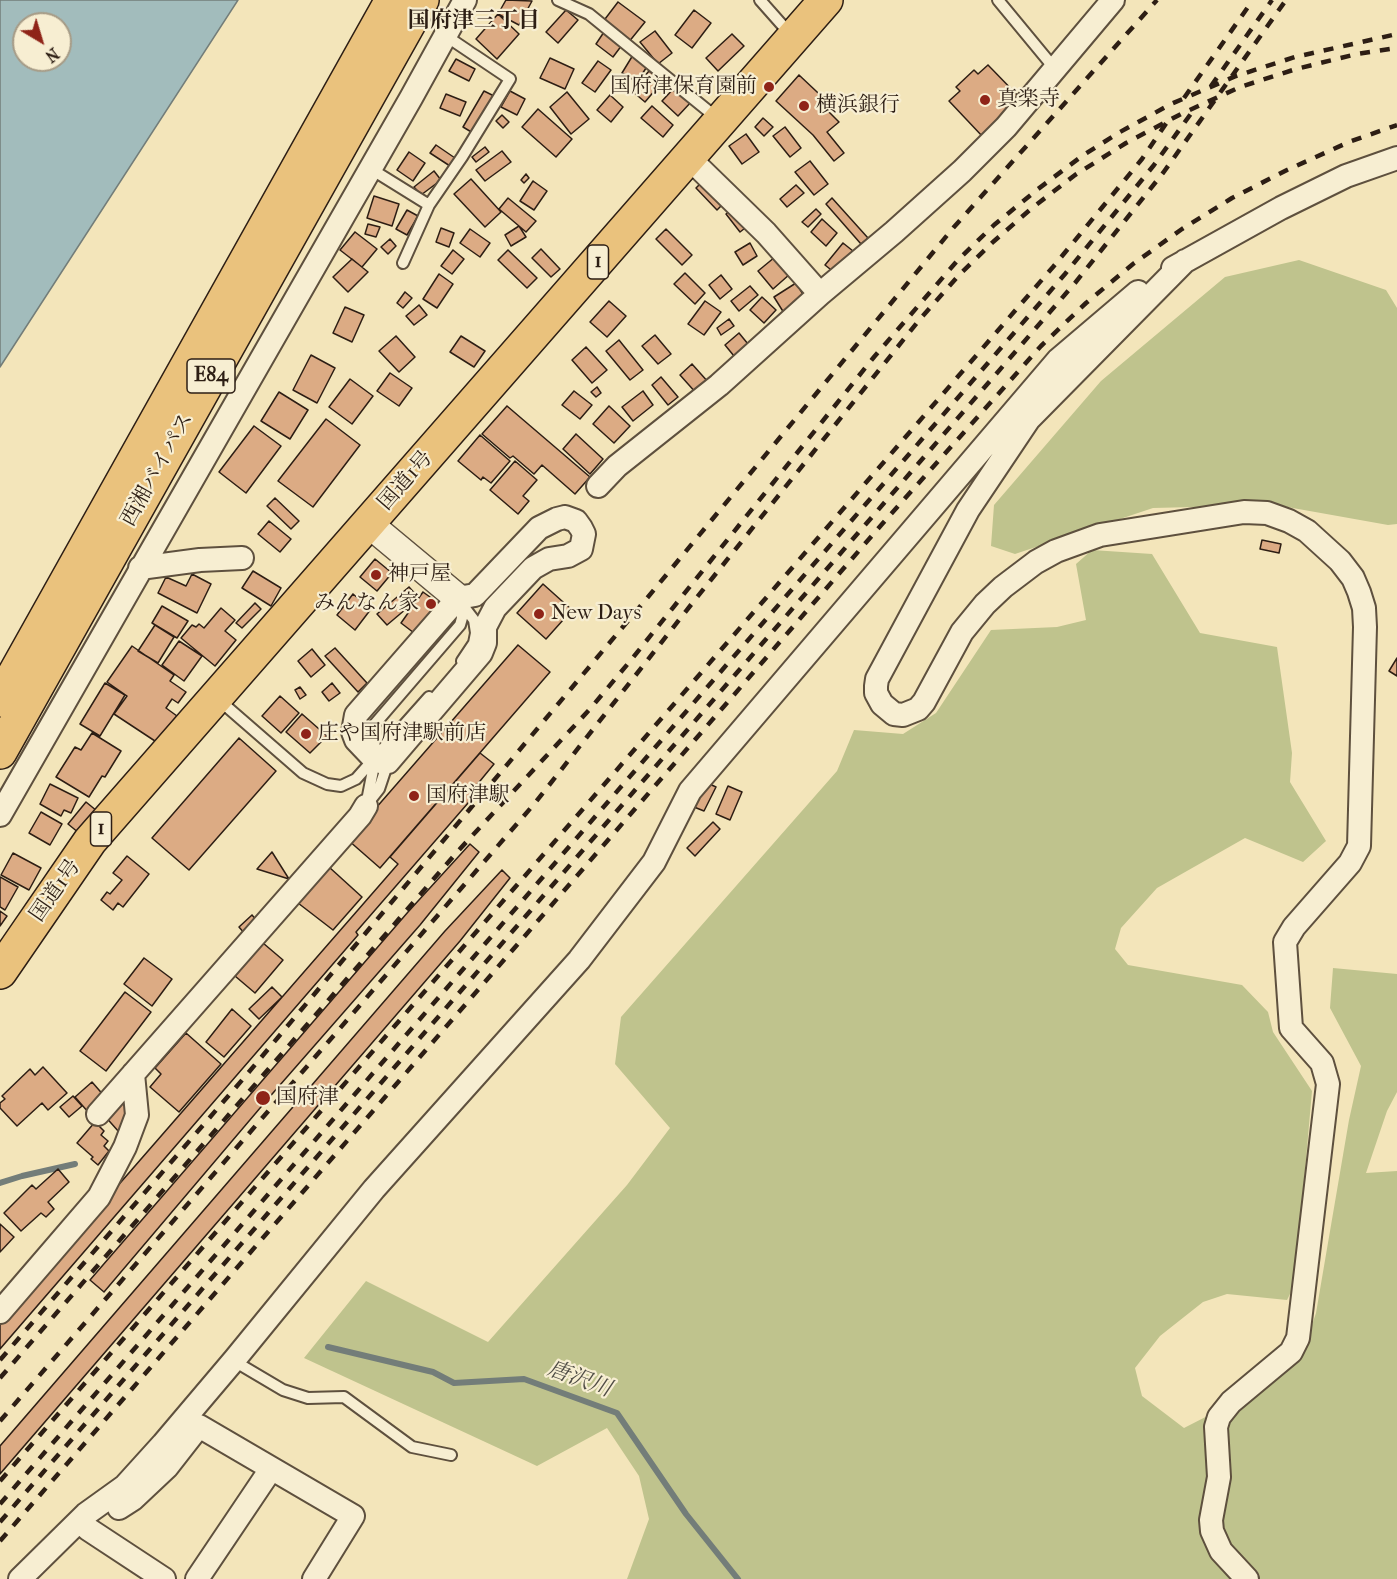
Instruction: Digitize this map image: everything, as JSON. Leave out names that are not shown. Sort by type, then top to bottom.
[{"type":"highway","name":"西湘バイパス","points":[[0,700],[392,0]]},
{"type":"highway","name":"西湘バイパス","points":[[0,752],[422,0]]},
{"type":"highway","name":"国道1号","points":[[0,972],[90,841],[826,0]]},
{"type":"street","points":[[0,815],[465,0]]},
{"type":"street","points":[[598,486],[617,466],[719,385],[962,171],[1006,128],[1113,0]]},
{"type":"street","points":[[689,158],[766,233],[820,294]]},
{"type":"street","points":[[20,1579],[86,1514],[125,1486],[235,1360],[374,1189],[579,960],[654,862],[690,791],[1058,360],[1148,283],[1281,208],[1336,181],[1397,158]]},
{"type":"street","points":[[1185,261],[1029,419],[968,510],[877,679],[876,693],[882,704],[894,714],[903,716],[918,709],[962,632],[991,598],[1036,562],[1056,551],[1100,535],[1244,512],[1267,513],[1307,531],[1340,561],[1359,592],[1364,608],[1365,627],[1359,846],[1350,863],[1293,927],[1285,942],[1291,1028],[1322,1063],[1328,1084],[1298,1338],[1291,1352],[1231,1402],[1219,1417],[1216,1427],[1219,1477],[1211,1520],[1212,1531],[1221,1551],[1247,1579]]},
{"type":"street","points":[[565,517],[576,521],[581,528],[584,542],[581,549],[568,556],[549,559],[533,568],[495,608],[485,627],[485,643],[482,653],[381,761],[356,740],[353,732],[356,715],[458,598],[475,595],[539,528],[565,517]]},
{"type":"street","points":[[369,524],[458,598]]},
{"type":"street","points":[[140,568],[200,560],[242,558]]},
{"type":"street","points":[[98,1114],[360,816],[366,806]]},
{"type":"street","points":[[0,1312],[99,1197],[125,1147],[137,1115],[133,1074]]},
{"type":"street","points":[[40,1579],[88,1529],[142,1491],[167,1467],[199,1426],[353,1516],[314,1579]]},
{"type":"street","points":[[197,1579],[272,1469]]},
{"type":"street","points":[[88,1529],[164,1579]]},
{"type":"lane","points":[[558,0],[589,14],[719,120]]},
{"type":"lane","points":[[760,0],[793,38]]},
{"type":"lane","points":[[998,0],[1056,69]]},
{"type":"lane","points":[[403,263],[429,205],[462,158],[510,78],[446,36]]},
{"type":"lane","points":[[370,169],[429,205]]},
{"type":"lane","points":[[216,698],[303,773],[327,784],[341,786],[356,779],[381,761],[463,660],[474,643],[476,633],[474,620],[458,598]]},
{"type":"lane","points":[[366,806],[379,789],[381,761]]},
{"type":"lane","points":[[235,1360],[283,1390],[308,1398],[344,1397],[412,1447],[451,1455]]},
{"type":"green space","points":[[1299,260],[1386,290],[1397,308],[1397,524],[1388,525],[1276,505],[1153,508],[1015,554],[991,546],[994,505],[1101,381],[1225,277]]},
{"type":"green space","points":[[1092,550],[1152,554],[1200,633],[1277,647],[1292,753],[1290,782],[1326,841],[1303,862],[1245,838],[1157,888],[1121,928],[1115,949],[1128,965],[1242,985],[1268,1012],[1273,1032],[1312,1091],[1295,1284],[1287,1300],[1227,1294],[1203,1302],[1160,1336],[1135,1368],[1142,1396],[1184,1428],[1266,1386],[1301,1358],[1316,1313],[1349,1120],[1361,1066],[1330,1008],[1333,968],[1397,974],[1397,1092],[1387,1111],[1366,1173],[1397,1171],[1397,1579],[627,1579],[649,1519],[639,1476],[607,1428],[537,1466],[304,1358],[366,1281],[488,1342],[627,1185],[670,1128],[615,1064],[621,1017],[837,771],[854,730],[903,734],[936,713],[991,630],[1057,627],[1086,620],[1076,564]]},
{"type":"water","points":[[0,0],[238,0],[0,367]]},
{"type":"building","points":[[506,0],[532,1],[519,25],[498,14]]},
{"type":"building","points":[[618,2],[645,22],[628,43],[602,23]]},
{"type":"building","points":[[566,10],[578,20],[558,43],[546,32]]},
{"type":"building","points":[[694,10],[711,23],[692,48],[675,35]]},
{"type":"building","points":[[498,14],[519,34],[497,59],[476,39]]},
{"type":"building","points":[[655,31],[672,53],[658,64],[640,42]]},
{"type":"building","points":[[604,32],[622,45],[613,57],[596,44]]},
{"type":"building","points":[[732,34],[744,46],[718,71],[706,58]]},
{"type":"building","points":[[633,55],[648,65],[637,82],[622,73]]},
{"type":"building","points":[[550,58],[574,69],[565,89],[540,78]]},
{"type":"building","points":[[456,59],[475,69],[469,81],[449,71]]},
{"type":"building","points":[[598,61],[611,70],[595,92],[582,83]]},
{"type":"building","name":"真楽寺","points":[[988,65],[1022,100],[983,137],[949,101],[960,91],[956,87],[974,70],[978,74]]},
{"type":"building","points":[[649,71],[662,82],[645,102],[632,91]]},
{"type":"building","points":[[799,75],[833,107],[828,111],[839,122],[827,132],[844,153],[834,161],[813,135],[776,101]]},
{"type":"building","points":[[676,86],[692,101],[678,116],[662,101]]},
{"type":"building","points":[[484,91],[494,96],[473,133],[463,127]]},
{"type":"building","points":[[510,91],[525,99],[517,115],[501,107]]},
{"type":"building","points":[[567,92],[589,119],[571,134],[550,107]]},
{"type":"building","points":[[446,94],[466,102],[460,116],[440,108]]},
{"type":"building","points":[[610,95],[623,107],[611,122],[597,110]]},
{"type":"building","points":[[652,106],[673,125],[663,137],[641,118]]},
{"type":"building","points":[[538,109],[572,139],[556,157],[522,127]]},
{"type":"building","points":[[502,115],[509,122],[503,128],[496,121]]},
{"type":"building","points":[[763,118],[773,127],[764,136],[755,127]]},
{"type":"building","points":[[785,127],[801,148],[790,157],[773,136]]},
{"type":"building","points":[[746,134],[759,152],[742,164],[729,146]]},
{"type":"building","points":[[436,145],[455,158],[450,166],[430,153]]},
{"type":"building","points":[[485,147],[489,152],[476,162],[472,157]]},
{"type":"building","points":[[502,151],[511,162],[485,181],[476,170]]},
{"type":"building","points":[[409,152],[425,163],[413,181],[397,170]]},
{"type":"building","points":[[810,161],[828,184],[814,195],[795,172]]},
{"type":"building","points":[[434,171],[441,180],[421,195],[414,187]]},
{"type":"building","points":[[526,174],[529,178],[524,183],[521,180]]},
{"type":"building","points":[[471,179],[501,212],[485,227],[454,194]]},
{"type":"building","points":[[704,180],[726,201],[717,210],[696,188]]},
{"type":"building","points":[[533,181],[547,191],[534,210],[520,201]]},
{"type":"building","points":[[796,185],[804,193],[787,207],[780,199]]},
{"type":"building","points":[[374,196],[399,204],[392,226],[367,218]]},
{"type":"building","points":[[508,198],[536,221],[526,232],[499,209]]},
{"type":"building","points":[[832,198],[868,238],[861,244],[826,204]]},
{"type":"building","points":[[734,207],[749,225],[740,232],[726,214]]},
{"type":"building","points":[[816,209],[821,214],[808,227],[802,222]]},
{"type":"building","points":[[407,210],[418,216],[407,235],[396,229]]},
{"type":"building","points":[[822,219],[837,233],[826,246],[811,232]]},
{"type":"building","points":[[368,224],[380,227],[376,237],[365,234]]},
{"type":"building","points":[[519,226],[526,237],[511,246],[505,235]]},
{"type":"building","points":[[441,228],[454,233],[449,247],[436,242]]},
{"type":"building","points":[[470,229],[490,243],[480,257],[460,243]]},
{"type":"building","points":[[666,229],[692,255],[682,265],[656,239]]},
{"type":"building","points":[[355,232],[377,249],[362,267],[340,250]]},
{"type":"building","points":[[390,239],[396,246],[388,254],[381,247]]},
{"type":"building","points":[[750,243],[757,256],[743,265],[735,252]]},
{"type":"building","points":[[843,243],[853,251],[835,273],[825,265]]},
{"type":"building","points":[[541,249],[560,269],[551,277],[532,258]]},
{"type":"building","points":[[453,250],[464,259],[452,274],[441,266]]},
{"type":"building","points":[[508,250],[537,278],[527,288],[498,260]]},
{"type":"building","points":[[775,257],[790,274],[773,289],[758,271]]},
{"type":"building","points":[[352,259],[368,272],[348,292],[333,277]]},
{"type":"building","points":[[685,273],[705,293],[695,304],[674,284]]},
{"type":"building","points":[[439,274],[453,284],[437,308],[423,299]]},
{"type":"building","points":[[721,275],[732,289],[720,299],[709,285]]},
{"type":"building","points":[[796,283],[806,299],[784,313],[774,297]]},
{"type":"building","points":[[750,286],[758,295],[739,311],[731,301]]},
{"type":"building","points":[[405,292],[412,298],[403,308],[397,303]]},
{"type":"building","points":[[762,297],[776,310],[764,323],[750,310]]},
{"type":"building","points":[[609,301],[626,316],[607,337],[590,322]]},
{"type":"building","points":[[705,301],[721,312],[704,335],[688,324]]},
{"type":"building","points":[[419,305],[427,315],[414,325],[406,316]]},
{"type":"building","points":[[345,307],[364,315],[352,342],[333,333]]},
{"type":"building","points":[[729,319],[734,326],[721,335],[717,328]]},
{"type":"building","points":[[739,333],[748,344],[734,356],[725,345]]},
{"type":"building","points":[[655,335],[671,354],[658,364],[642,346]]},
{"type":"building","points":[[396,336],[415,357],[399,372],[379,351]]},
{"type":"building","points":[[461,336],[485,351],[474,367],[450,352]]},
{"type":"building","points":[[619,340],[643,370],[630,380],[606,351]]},
{"type":"building","points":[[586,347],[607,370],[592,383],[572,360]]},
{"type":"building","points":[[311,355],[335,368],[317,403],[293,390]]},
{"type":"building","points":[[692,364],[709,383],[697,394],[680,375]]},
{"type":"building","points":[[390,373],[412,388],[399,406],[377,391]]},
{"type":"building","points":[[661,377],[678,397],[668,405],[652,385]]},
{"type":"building","points":[[350,379],[373,396],[352,424],[329,407]]},
{"type":"building","points":[[597,387],[601,393],[596,397],[591,392]]},
{"type":"building","points":[[574,391],[592,405],[580,419],[562,405]]},
{"type":"building","points":[[643,391],[653,405],[633,421],[622,407]]},
{"type":"building","points":[[279,392],[308,410],[290,439],[261,421]]},
{"type":"building","points":[[507,406],[590,477],[575,494],[542,465],[534,474],[513,456],[510,458],[482,434]]},
{"type":"building","points":[[609,406],[630,426],[614,443],[593,424]]},
{"type":"building","points":[[326,419],[360,445],[313,507],[278,481]]},
{"type":"building","points":[[254,426],[281,446],[246,493],[219,472]]},
{"type":"building","points":[[576,434],[603,459],[590,474],[563,449]]},
{"type":"building","points":[[480,435],[510,461],[491,483],[483,477],[481,480],[458,461]]},
{"type":"building","points":[[515,461],[537,480],[523,496],[529,501],[518,514],[490,490]]},
{"type":"building","points":[[275,498],[299,521],[291,529],[267,506]]},
{"type":"building","points":[[269,521],[291,539],[280,552],[258,534]]},
{"type":"building","points":[[1262,540],[1281,544],[1279,553],[1260,549]]},
{"type":"building","name":"神戸屋","points":[[375,559],[392,573],[377,591],[360,577]]},
{"type":"building","points":[[253,571],[281,588],[271,606],[242,588]]},
{"type":"building","points":[[192,574],[211,584],[197,613],[158,593],[166,577],[186,586]]},
{"type":"building","points":[[543,584],[572,610],[546,639],[517,613]]},
{"type":"building","points":[[409,587],[419,598],[387,625],[377,614]]},
{"type":"building","points":[[423,592],[441,605],[418,636],[401,623]]},
{"type":"building","points":[[353,594],[371,609],[355,630],[337,615]]},
{"type":"building","points":[[255,603],[261,609],[242,628],[236,623]]},
{"type":"building","points":[[162,606],[188,621],[177,638],[152,623]]},
{"type":"building","points":[[221,608],[235,620],[225,631],[236,640],[215,666],[181,638],[192,625],[196,627],[199,624],[204,628]]},
{"type":"building","points":[[155,625],[174,637],[158,663],[138,651]]},
{"type":"building","points":[[179,641],[202,656],[184,681],[162,665]]},
{"type":"building","name":"国府津駅","points":[[518,645],[550,672],[380,868],[348,840]]},
{"type":"building","points":[[132,646],[174,675],[170,681],[186,692],[178,703],[172,699],[166,708],[177,716],[158,743],[114,714],[127,696],[107,682]]},
{"type":"building","points":[[335,648],[367,683],[358,692],[325,656]]},
{"type":"building","points":[[312,649],[325,665],[311,677],[298,661]]},
{"type":"building","points":[[1397,658],[1397,676],[1389,671]]},
{"type":"building","points":[[105,683],[125,695],[100,736],[80,724]]},
{"type":"building","points":[[332,683],[340,693],[329,701],[322,692]]},
{"type":"building","points":[[300,687],[306,695],[300,699],[295,690]]},
{"type":"building","points":[[280,696],[299,713],[281,733],[262,716]]},
{"type":"building","name":"庄や国府津駅前店","points":[[302,714],[327,736],[310,753],[286,732]]},
{"type":"building","points":[[92,733],[121,751],[89,797],[56,777],[75,747],[81,750]]},
{"type":"building","points":[[239,738],[276,771],[189,870],[152,838]]},
{"type":"building","points":[[480,753],[494,764],[471,792],[475,795],[356,932],[358,935],[0,1349],[0,1321],[398,864],[390,857]]},
{"type":"building","points":[[701,780],[716,787],[704,811],[689,805]]},
{"type":"building","points":[[50,784],[78,798],[71,813],[64,810],[61,816],[40,804]]},
{"type":"building","points":[[728,786],[742,792],[730,820],[716,814]]},
{"type":"building","points":[[86,802],[97,811],[79,833],[68,824]]},
{"type":"building","points":[[41,812],[62,824],[50,845],[29,833]]},
{"type":"building","points":[[713,822],[720,829],[695,856],[687,848]]},
{"type":"building","points":[[470,844],[479,852],[420,925],[266,1101],[104,1292],[90,1280],[408,912]]},
{"type":"building","points":[[272,852],[289,879],[257,869]]},
{"type":"building","points":[[13,853],[41,868],[29,890],[1,875]]},
{"type":"building","points":[[127,856],[149,874],[123,907],[118,903],[113,910],[101,900],[107,892],[110,894],[122,880],[113,873]]},
{"type":"building","points":[[329,867],[362,897],[333,930],[298,903]]},
{"type":"building","points":[[502,870],[510,878],[460,941],[0,1474],[0,1446],[445,931]]},
{"type":"building","points":[[0,877],[18,887],[5,910],[0,907]]},
{"type":"building","points":[[0,911],[7,916],[0,926]]},
{"type":"building","points":[[252,915],[258,922],[245,934],[239,927]]},
{"type":"building","points":[[263,943],[283,960],[255,993],[235,976]]},
{"type":"building","points":[[144,958],[172,979],[152,1006],[124,984]]},
{"type":"building","points":[[272,987],[282,997],[259,1019],[249,1009]]},
{"type":"building","points":[[125,992],[151,1012],[106,1071],[80,1051]]},
{"type":"building","points":[[232,1009],[251,1026],[224,1057],[206,1042]]},
{"type":"building","points":[[186,1033],[221,1064],[179,1112],[150,1087],[161,1074],[155,1068]]},
{"type":"building","points":[[43,1067],[67,1093],[48,1110],[42,1103],[17,1126],[0,1108],[0,1103],[5,1099],[2,1096],[30,1069],[35,1075]]},
{"type":"building","points":[[92,1082],[106,1098],[89,1113],[75,1097]]},
{"type":"building","points":[[73,1096],[82,1106],[69,1117],[60,1107]]},
{"type":"building","points":[[119,1098],[136,1116],[119,1132],[103,1114]]},
{"type":"building","points":[[95,1122],[104,1131],[101,1135],[108,1141],[104,1146],[109,1151],[98,1165],[91,1159],[93,1157],[77,1143]]},
{"type":"building","points":[[58,1169],[69,1182],[48,1202],[54,1209],[46,1217],[41,1213],[21,1231],[4,1213],[32,1185],[36,1189]]},
{"type":"building","points":[[0,1224],[14,1237],[0,1252]]},
{"type":"waterway","name":"唐沢川","points":[[0,1183],[75,1164]]},
{"type":"waterway","name":"唐沢川","points":[[328,1347],[433,1372],[454,1383],[524,1379],[617,1413],[686,1514],[738,1579]]},
{"type":"railway","points":[[0,1360],[243,1079],[648,597],[954,227],[1157,0]]},
{"type":"railway","points":[[1184,98],[1253,0]]},
{"type":"railway","points":[[1211,86],[1272,0]]},
{"type":"railway","points":[[0,1522],[1075,283],[1163,173],[1286,0]]},
{"type":"railway","points":[[0,1378],[458,851],[590,709],[874,357],[957,261],[994,225],[1082,156],[1171,104],[1236,76],[1295,57],[1397,34]]},
{"type":"railway","points":[[0,1421],[535,803],[920,319],[960,274],[1032,208],[1075,175],[1126,143],[1181,114],[1240,87],[1296,69],[1357,54],[1397,48]]},
{"type":"railway","points":[[0,1504],[1065,274],[1154,165],[1195,108]]},
{"type":"railway","points":[[0,1481],[1053,267],[1142,159],[1167,122]]},
{"type":"railway","points":[[0,1541],[883,523],[1041,346],[1086,303],[1133,264],[1182,229],[1232,198],[1287,170],[1349,142],[1397,125]]},
{"type":"place","name":"国府津保育園前","points":[[769,87]]},
{"type":"place","name":"真楽寺","points":[[985,100]]},
{"type":"place","name":"横浜銀行","points":[[804,106]]},
{"type":"place","name":"神戸屋","points":[[376,575]]},
{"type":"place","name":"みんなん家","points":[[431,604]]},
{"type":"place","name":"New Days","points":[[539,614]]},
{"type":"place","name":"庄や国府津駅前店","points":[[306,734]]},
{"type":"place","name":"国府津駅","points":[[414,796]]},
{"type":"place","name":"国府津","points":[[263,1098]]},
{"type":"district","name":"国府津三丁目","points":[[474,22]]}]
